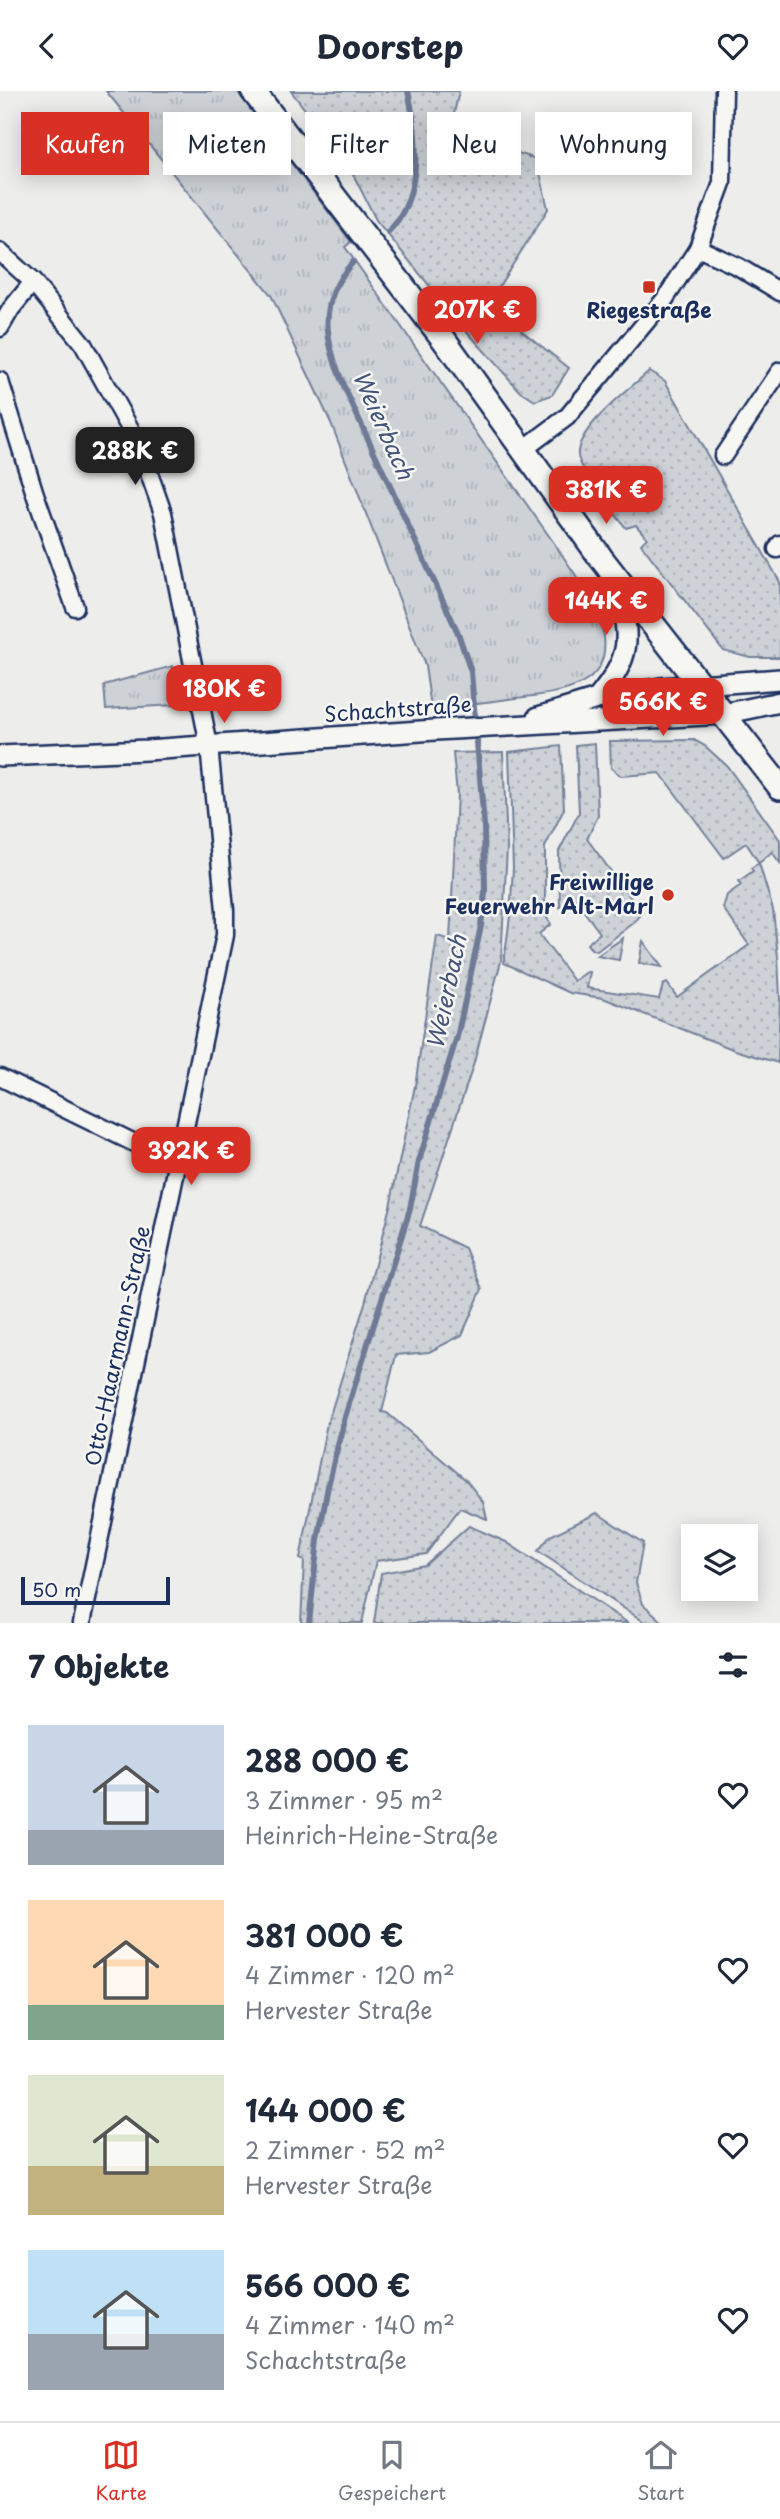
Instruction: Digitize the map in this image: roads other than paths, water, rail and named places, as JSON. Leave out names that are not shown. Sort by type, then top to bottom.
[{"type":"main road","points":[[253,91],[423,311],[616,576],[780,787]]},
{"type":"street","points":[[524,449],[567,417],[664,299],[698,247],[722,183],[724,91]]},
{"type":"street","points":[[698,247],[739,267],[780,292]]},
{"type":"street","name":"Otto-Haarmann-Straße","points":[[0,252],[33,282],[83,344],[120,407],[144,459],[163,513],[209,746],[225,910],[225,935],[82,1623]]},
{"type":"street","points":[[0,328],[11,309],[33,282]]},
{"type":"street","points":[[723,456],[780,370]]},
{"type":"street","points":[[1,389],[75,607]]},
{"type":"street","points":[[597,699],[615,678],[626,647],[627,632],[616,576]]},
{"type":"street","name":"Schachtstraße","points":[[499,727],[597,699],[660,688],[780,679]]},
{"type":"street","name":"Schachtstraße","points":[[0,755],[209,746],[724,715],[780,702]]},
{"type":"street","points":[[0,1077],[177,1164]]},
{"type":"waterway","name":"Weierbach","points":[[388,232],[400,217],[413,183],[416,146],[408,91]]},
{"type":"waterway","name":"Weierbach","points":[[309,1623],[318,1540],[328,1486],[344,1420],[410,1209],[419,1161],[458,1033],[481,926],[485,892],[484,825],[471,672],[458,633],[344,387],[332,353],[329,307],[333,292],[353,262]]},
{"type":"place","name":"Riegestraße","points":[[649,287]]},
{"type":"place","name":"Freiwillige Feuerwehr Alt-Marl","points":[[668,895]]}]
